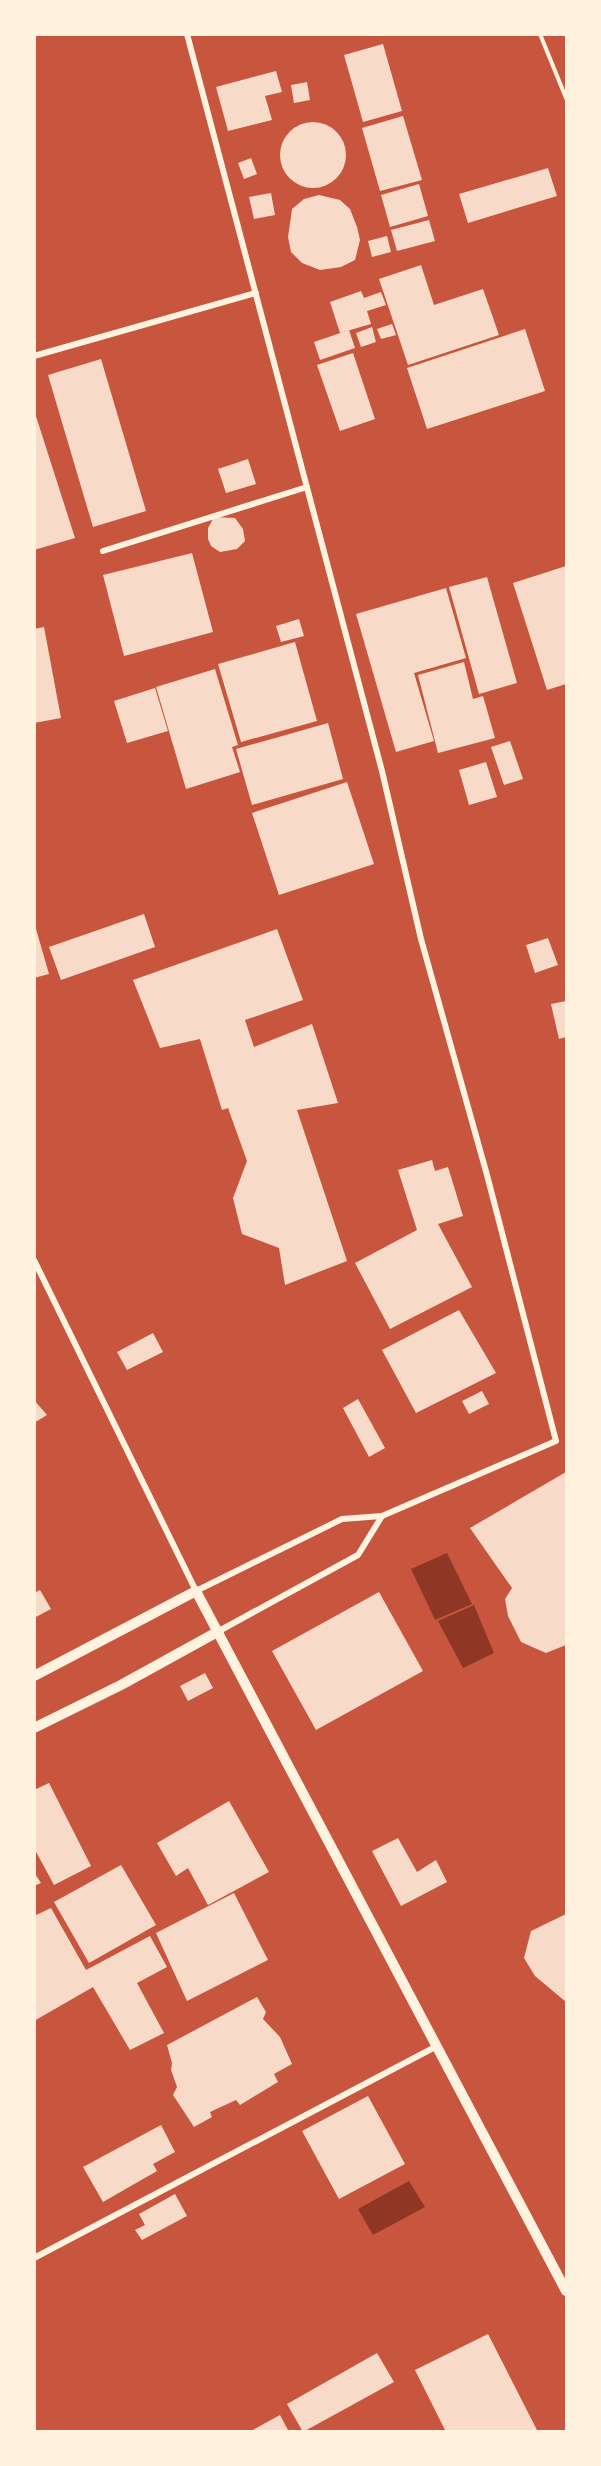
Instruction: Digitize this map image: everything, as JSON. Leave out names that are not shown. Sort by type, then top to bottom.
[{"type":"street","points":[[34,1676],[342,1518],[382,1516],[556,1440],[487,1175],[420,939],[382,771],[187,34]]},
{"type":"street","points":[[34,356],[256,293]]},
{"type":"street","points":[[103,551],[307,487]]},
{"type":"street","points":[[34,1260],[196,1591],[567,2291]]},
{"type":"street","points":[[34,1728],[121,1685],[358,1555],[382,1516]]},
{"type":"street","points":[[34,2258],[437,2046]]},
{"type":"path","points":[[540,34],[567,98]]},
{"type":"shaded area","points":[[447,1553],[472,1604],[435,1620],[411,1569]]},
{"type":"shaded area","points":[[474,1605],[494,1653],[463,1668],[438,1621]]},
{"type":"shaded area","points":[[409,2181],[425,2207],[373,2235],[358,2209]]},
{"type":"building","points":[[383,44],[402,111],[363,122],[344,55]]},
{"type":"building","points":[[276,71],[282,92],[265,96],[272,120],[228,131],[216,87]]},
{"type":"building","points":[[307,82],[310,100],[294,103],[291,85]]},
{"type":"building","points":[[403,116],[422,180],[380,191],[362,128]]},
{"type":"building","points":[[313,122],[326,125],[336,132],[343,142],[346,155],[343,168],[336,178],[326,185],[313,188],[300,185],[290,178],[283,168],[280,155],[283,142],[290,132],[300,125]]},
{"type":"building","points":[[251,158],[257,174],[244,179],[238,163]]},
{"type":"building","points":[[548,168],[557,196],[468,223],[459,194]]},
{"type":"building","points":[[419,184],[428,216],[390,227],[381,195]]},
{"type":"building","points":[[271,193],[275,215],[254,219],[249,197]]},
{"type":"building","points":[[319,195],[340,200],[350,209],[357,227],[360,240],[355,260],[341,267],[320,270],[302,263],[291,252],[288,237],[292,209],[304,199]]},
{"type":"building","points":[[429,220],[435,241],[397,251],[391,230]]},
{"type":"building","points":[[387,236],[391,252],[372,257],[368,241]]},
{"type":"building","points":[[421,265],[434,305],[483,289],[499,335],[408,365],[379,279]]},
{"type":"building","points":[[361,291],[364,298],[381,292],[386,305],[367,311],[371,324],[340,333],[330,302]]},
{"type":"building","points":[[392,324],[396,335],[381,339],[377,329]]},
{"type":"building","points":[[372,327],[376,342],[361,347],[356,333]]},
{"type":"building","points":[[525,329],[545,391],[427,429],[407,368]]},
{"type":"building","points":[[349,330],[355,348],[320,360],[314,342]]},
{"type":"building","points":[[353,353],[375,419],[340,431],[317,365]]},
{"type":"building","points":[[101,359],[146,511],[93,527],[48,375]]},
{"type":"building","points":[[34,410],[75,538],[34,550]]},
{"type":"building","points":[[248,459],[256,484],[226,493],[218,469]]},
{"type":"building","points":[[214,517],[235,518],[243,529],[245,541],[237,549],[220,552],[211,546],[208,539],[208,528]]},
{"type":"building","points":[[192,553],[213,632],[124,656],[103,575]]},
{"type":"building","points":[[566,566],[566,684],[547,690],[513,583]]},
{"type":"building","points":[[487,577],[517,683],[479,694],[449,587]]},
{"type":"building","points":[[446,588],[466,658],[414,673],[434,741],[396,752],[356,614]]},
{"type":"building","points":[[299,619],[304,636],[281,642],[276,626]]},
{"type":"building","points":[[44,627],[61,718],[34,723],[34,629]]},
{"type":"building","points":[[295,642],[317,721],[241,742],[218,664]]},
{"type":"building","points":[[464,662],[473,699],[483,696],[495,738],[438,753],[418,675]]},
{"type":"building","points":[[215,669],[238,745],[232,747],[240,772],[186,789],[156,687]]},
{"type":"building","points":[[155,688],[168,731],[127,743],[114,701]]},
{"type":"building","points":[[328,723],[343,779],[252,805],[236,749]]},
{"type":"building","points":[[510,741],[523,779],[504,785],[491,747]]},
{"type":"building","points":[[486,762],[497,797],[469,805],[459,770]]},
{"type":"building","points":[[347,782],[374,864],[279,895],[252,813]]},
{"type":"building","points":[[144,914],[155,947],[61,980],[49,947]]},
{"type":"building","points":[[34,922],[49,974],[34,978]]},
{"type":"building","points":[[277,929],[303,1000],[245,1020],[254,1047],[312,1024],[338,1103],[297,1110],[347,1261],[285,1285],[279,1248],[242,1234],[233,1198],[247,1161],[228,1108],[222,1110],[200,1039],[160,1048],[133,980]]},
{"type":"building","points":[[548,938],[558,965],[535,973],[526,945]]},
{"type":"building","points":[[566,1001],[566,1037],[559,1039],[551,1004]]},
{"type":"building","points":[[432,1160],[435,1171],[448,1167],[463,1216],[438,1224],[472,1287],[390,1329],[355,1263],[417,1230],[398,1170]]},
{"type":"building","points":[[459,1310],[496,1373],[416,1413],[382,1350]]},
{"type":"building","points":[[153,1333],[163,1352],[127,1370],[117,1352]]},
{"type":"building","points":[[482,1391],[489,1404],[469,1414],[462,1401]]},
{"type":"building","points":[[358,1399],[385,1448],[369,1457],[343,1408]]},
{"type":"building","points":[[34,1400],[47,1415],[34,1423]]},
{"type":"building","points":[[566,1472],[566,1645],[546,1653],[521,1642],[508,1616],[505,1599],[512,1588],[470,1528]]},
{"type":"building","points":[[40,1590],[51,1609],[34,1618],[34,1593]]},
{"type":"building","points":[[379,1592],[423,1671],[316,1730],[272,1651]]},
{"type":"building","points":[[205,1673],[213,1688],[188,1701],[180,1686]]},
{"type":"building","points":[[49,1783],[91,1866],[54,1885],[34,1848],[34,1790]]},
{"type":"building","points":[[229,1801],[269,1872],[208,1905],[188,1868],[176,1876],[157,1843]]},
{"type":"building","points":[[398,1838],[417,1872],[436,1860],[447,1882],[401,1906],[372,1851]]},
{"type":"building","points":[[121,1865],[156,1925],[89,1963],[54,1902]]},
{"type":"building","points":[[34,1872],[41,1883],[34,1886]]},
{"type":"building","points":[[234,1893],[268,1960],[187,2001],[156,1933]]},
{"type":"building","points":[[51,1908],[86,1970],[150,1936],[167,1967],[137,1983],[164,2033],[130,2050],[93,1987],[34,2021],[34,1916]]},
{"type":"building","points":[[566,1914],[566,2002],[535,1976],[524,1958],[531,1931]]},
{"type":"building","points":[[257,1997],[266,2012],[263,2019],[280,2037],[292,2064],[274,2074],[278,2082],[240,2105],[236,2100],[210,2112],[212,2117],[194,2127],[173,2095],[177,2087],[171,2070],[172,2063],[167,2045]]},
{"type":"building","points":[[368,2096],[405,2164],[339,2199],[302,2131]]},
{"type":"building","points":[[161,2125],[175,2152],[153,2164],[157,2171],[103,2202],[83,2167]]},
{"type":"building","points":[[175,2194],[187,2216],[142,2240],[135,2230],[145,2225],[139,2214]]},
{"type":"building","points":[[488,2334],[538,2432],[446,2432],[415,2370]]},
{"type":"building","points":[[377,2353],[394,2382],[303,2432],[287,2404]]},
{"type":"building","points":[[280,2415],[289,2432],[249,2432]]}]
